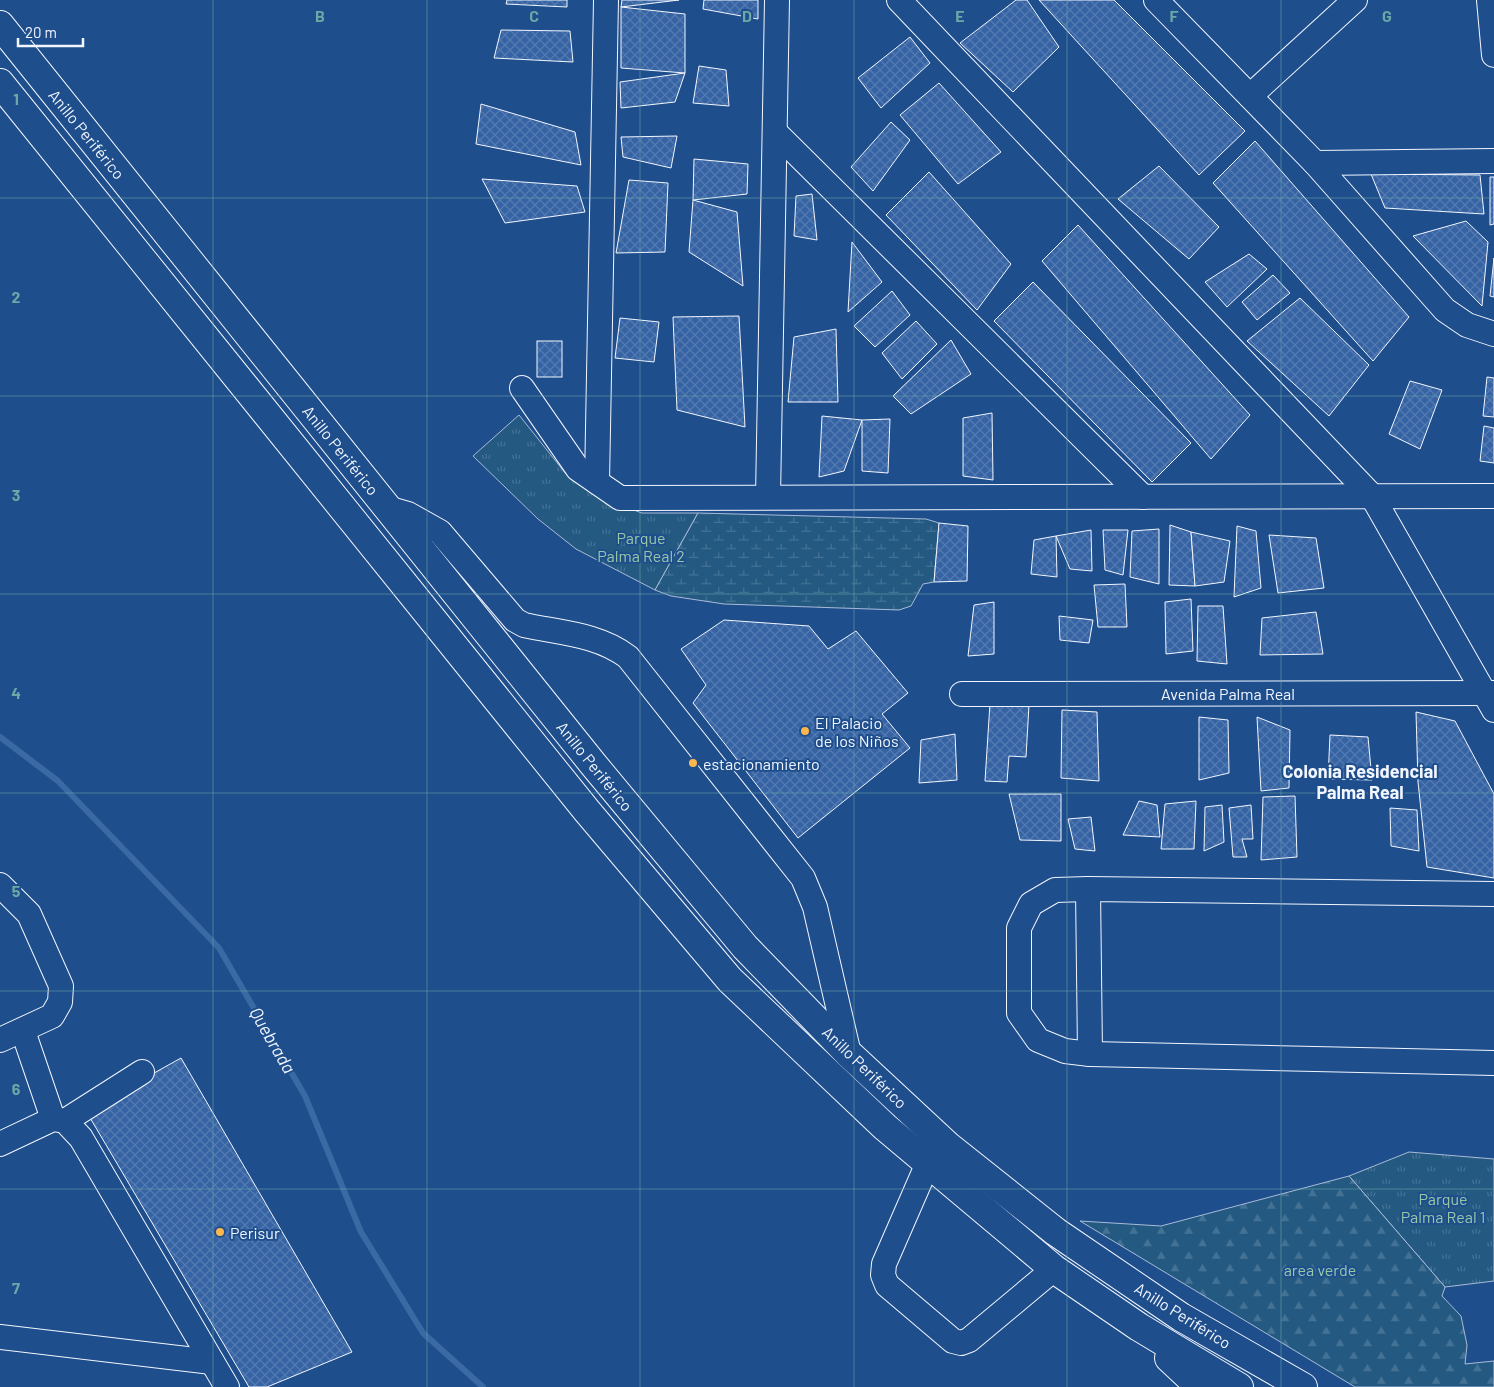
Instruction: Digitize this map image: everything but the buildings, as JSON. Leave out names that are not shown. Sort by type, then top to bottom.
[{"type":"highway","name":"Anillo Periférico","points":[[0,26],[593,764],[745,947],[849,1054],[948,1146],[1056,1232],[1181,1317],[1303,1387]]},
{"type":"highway","name":"Anillo Periférico","points":[[0,83],[587,811],[723,972],[885,1127],[1054,1269],[1139,1327],[1239,1387]]},
{"type":"highway","points":[[1139,1327],[1200,1387]]},
{"type":"street","points":[[597,482],[606,0]]},
{"type":"street","points":[[768,497],[777,0]]},
{"type":"street","points":[[899,0],[1372,496],[1491,698]]},
{"type":"street","points":[[1156,0],[1315,163],[1445,310],[1467,325],[1494,334]]},
{"type":"street","points":[[1250,96],[1355,0]]},
{"type":"street","points":[[1489,0],[1494,55]]},
{"type":"street","points":[[774,132],[1143,497]]},
{"type":"street","points":[[1315,163],[1494,162]]},
{"type":"street","points":[[522,388],[578,469],[620,498],[1494,496]]},
{"type":"street","points":[[388,508],[408,514],[440,532],[515,620],[524,625],[599,639],[614,646],[628,657],[803,878],[815,907],[849,1054]]},
{"type":"street","name":"Avenida Palma Real","points":[[962,694],[1491,698]]},
{"type":"street","points":[[0,885],[28,914],[62,986],[60,1002],[52,1016],[0,1040]]},
{"type":"street","points":[[1494,894],[1088,888],[1055,890],[1031,904],[1019,928],[1019,1013],[1038,1040],[1065,1051],[1090,1054],[1494,1063]]},
{"type":"street","points":[[1088,888],[1090,1054]]},
{"type":"street","points":[[23,1031],[59,1120],[81,1138],[227,1387]]},
{"type":"street","points":[[0,1144],[59,1120],[142,1072]]},
{"type":"street","points":[[928,1164],[884,1264],[884,1275],[887,1285],[954,1341],[962,1343],[969,1340],[1054,1269]]},
{"type":"street","points":[[0,1337],[212,1362]]},
{"type":"green space","name":"Parque Palma Real 2","points":[[519,415],[566,474],[606,500],[642,513],[698,513],[655,590],[576,549],[538,519],[473,456]]},
{"type":"green space","points":[[698,513],[926,519],[939,523],[934,582],[923,584],[911,606],[899,610],[724,604],[671,596],[655,590]]},
{"type":"green space","name":"Parque Palma Real 1","points":[[1409,1152],[1494,1159],[1494,1281],[1445,1287],[1349,1176]]},
{"type":"green space","name":"area verde","points":[[1349,1176],[1445,1287],[1442,1296],[1461,1316],[1467,1345],[1465,1364],[1494,1361],[1494,1387],[1355,1387],[1080,1221],[1161,1226]]},
{"type":"waterway","name":"Quebrada","points":[[0,737],[58,781],[219,948],[305,1096],[361,1232],[423,1333],[483,1387]]},
{"type":"place","name":"El Palacio de los Niños","points":[[805,731]]},
{"type":"place","name":"estacionamiento","points":[[693,763]]},
{"type":"place","name":"Perisur","points":[[220,1232]]},
{"type":"district","name":"Colonia Residencial Palma Real","points":[[1360,781]]}]
